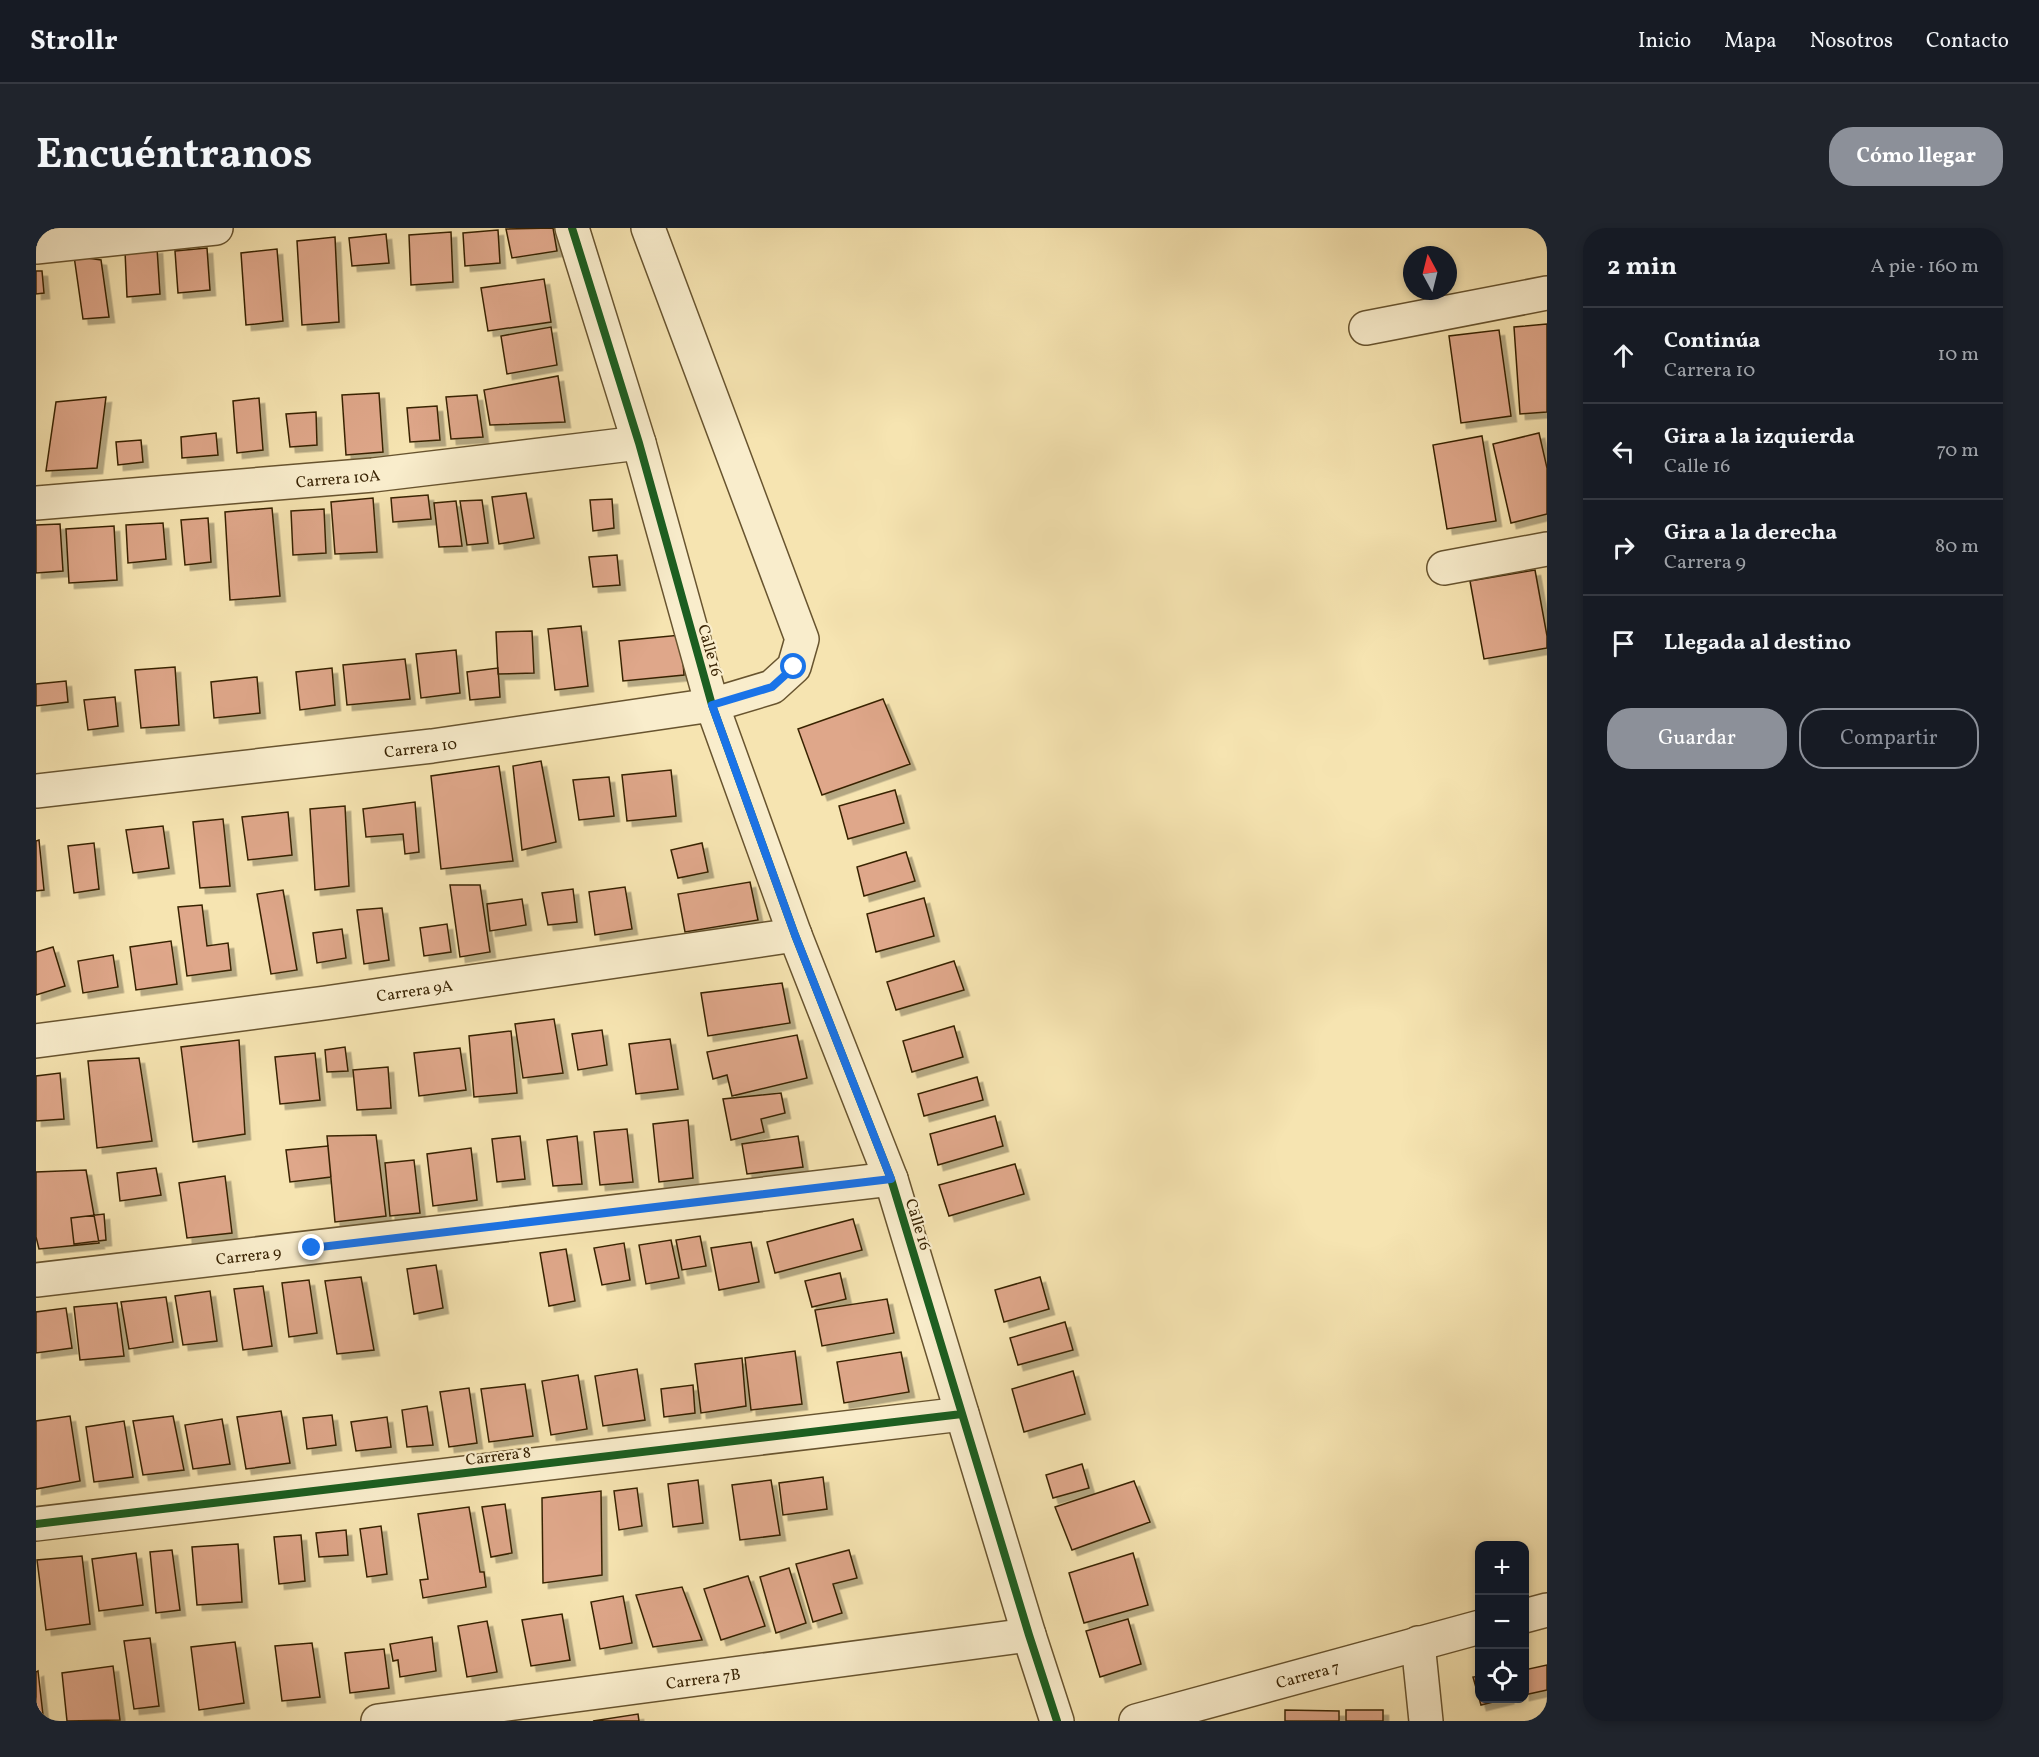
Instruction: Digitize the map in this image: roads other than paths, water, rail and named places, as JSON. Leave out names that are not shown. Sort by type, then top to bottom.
[{"type":"street","points":[[36,247],[216,228]]},
{"type":"street","name":"Calle 16","points":[[572,228],[639,443],[712,705],[795,935],[891,1179],[1057,1721]]},
{"type":"street","name":"Carrera 10","points":[[36,791],[432,746],[712,705],[772,687],[794,667],[802,639],[648,228]]},
{"type":"street","points":[[1366,328],[1547,293]]},
{"type":"street","name":"Carrera 10A","points":[[36,503],[373,475],[639,443]]},
{"type":"street","points":[[1444,568],[1547,549]]},
{"type":"street","name":"Carrera 9A","points":[[36,1041],[325,1003],[795,935]]},
{"type":"street","name":"Carrera 9","points":[[36,1280],[891,1179]]},
{"type":"street","name":"Carrera 8","points":[[36,1524],[962,1414]]},
{"type":"street","points":[[1529,1615],[1547,1610]]},
{"type":"street","name":"Carrera 7","points":[[1136,1721],[1475,1628]]},
{"type":"street","name":"Carrera 7B","points":[[378,1721],[1029,1635]]},
{"type":"street","points":[[1418,1643],[1426,1721]]}]
